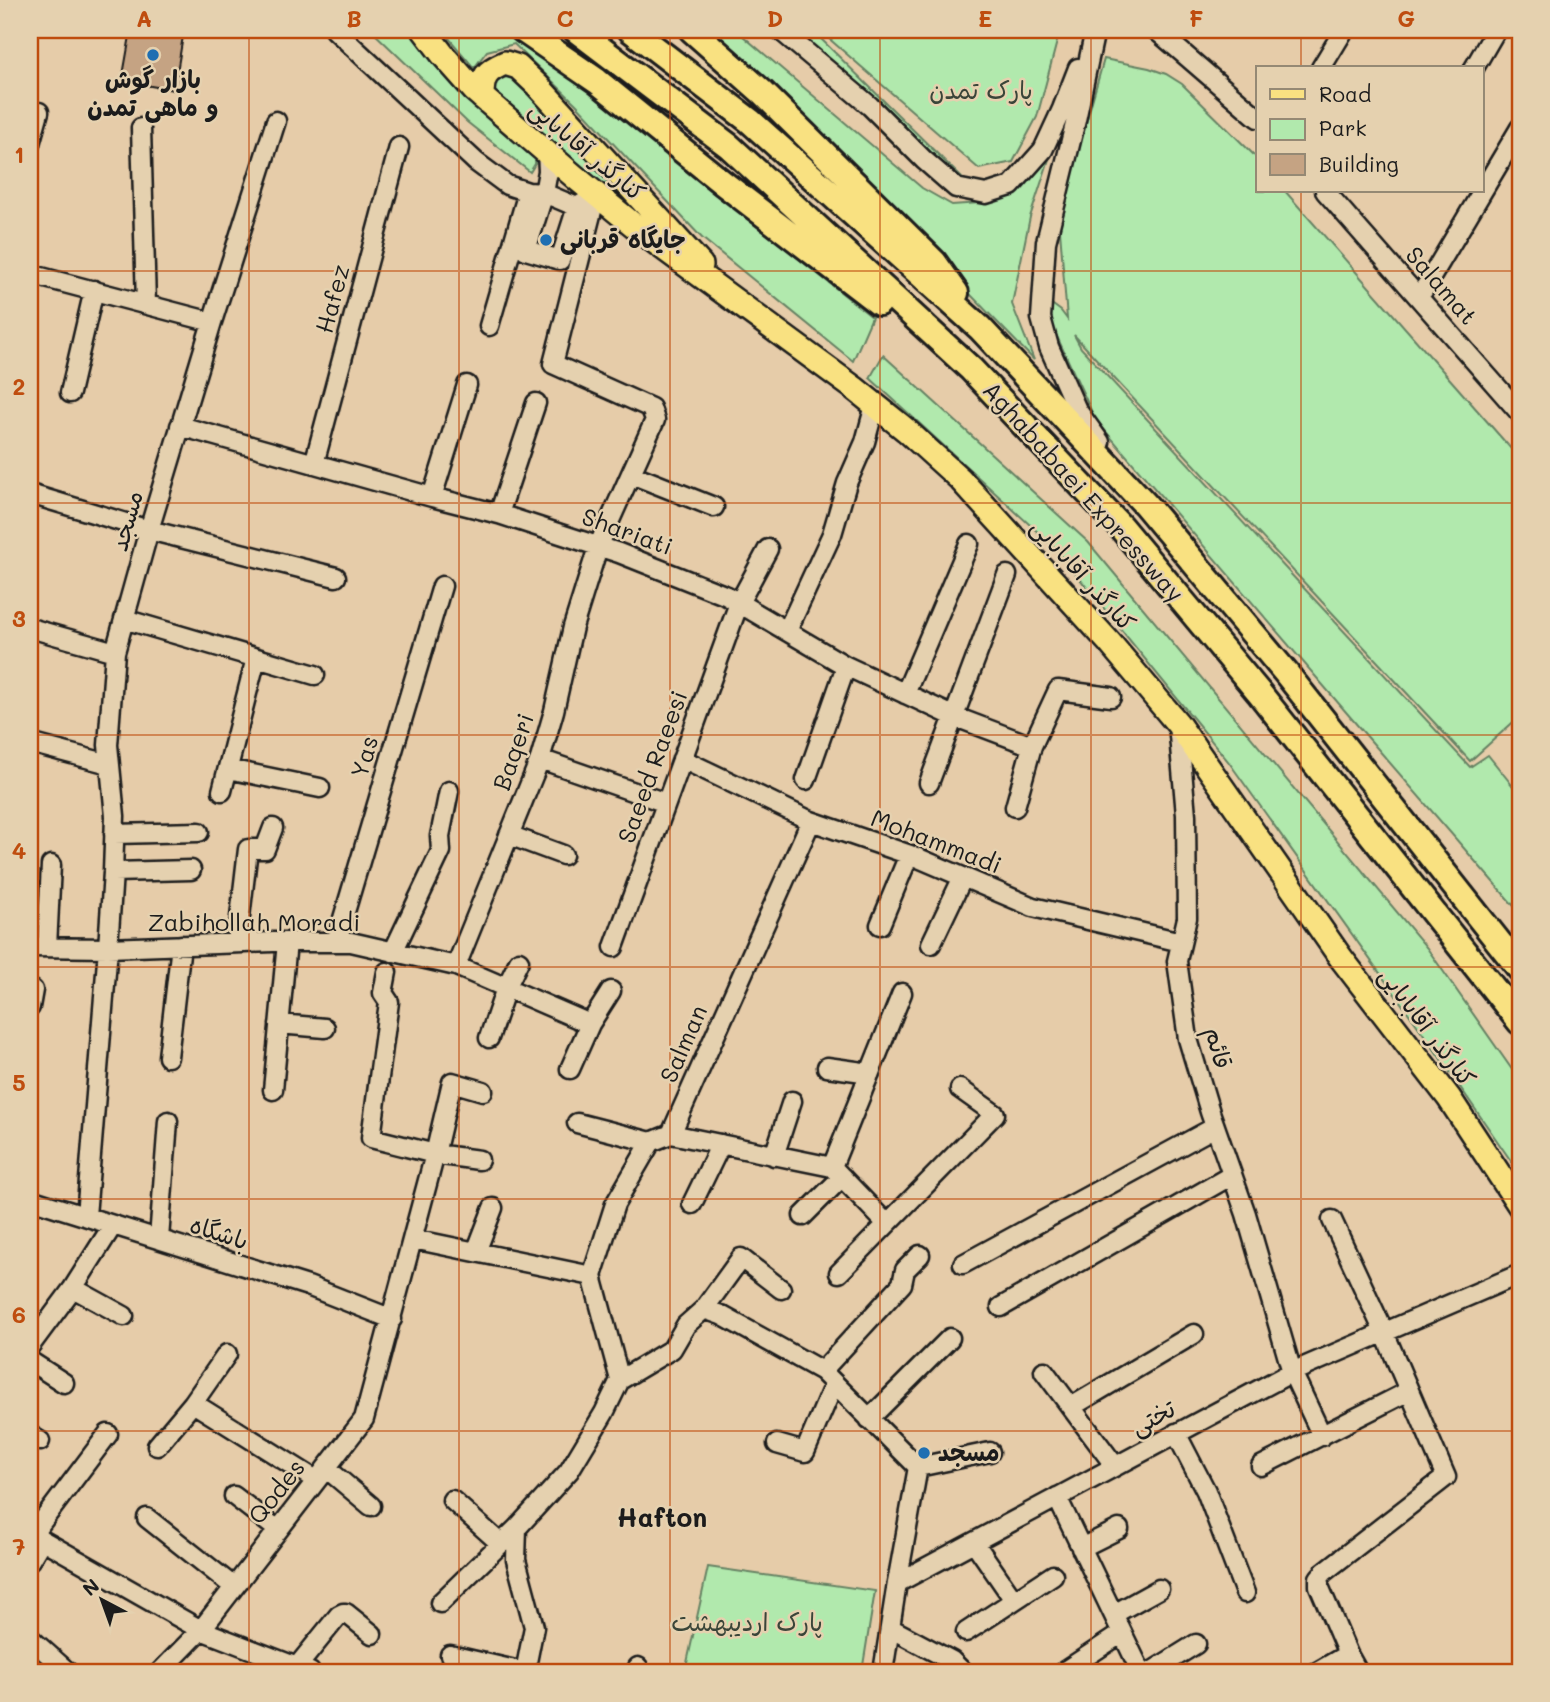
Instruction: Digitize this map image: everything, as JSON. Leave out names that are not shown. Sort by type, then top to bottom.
[{"type":"highway","points":[[523,30],[597,81],[901,321],[1068,471]]},
{"type":"highway","name":"Aghababaei Expressway","points":[[576,30],[729,146],[971,369],[1120,526],[1260,694],[1520,1022]]},
{"type":"highway","name":"Aghababaei Expressway","points":[[631,30],[751,121],[980,328],[1138,497],[1286,673],[1520,969]]},
{"type":"highway","points":[[692,30],[762,92],[934,262],[980,328]]},
{"type":"main road","name":"کنارگذر آقابابایی","points":[[424,30],[474,90],[596,195],[732,300],[854,388],[906,429],[960,479],[1109,642],[1178,724],[1341,958],[1448,1098],[1520,1206]]},
{"type":"main road","points":[[482,97],[482,82],[490,69],[505,62],[517,67],[651,208],[732,300]]},
{"type":"street","points":[[335,30],[476,162],[518,190],[536,192],[577,208]]},
{"type":"street","points":[[780,30],[870,106],[956,188],[986,194],[1012,186],[1043,150],[1095,30]]},
{"type":"street","points":[[1095,30],[1046,242],[1041,318],[1049,346],[1077,410],[1138,497]]},
{"type":"street","points":[[1156,30],[1256,116]]},
{"type":"street","points":[[1168,30],[1256,106]]},
{"type":"street","points":[[1322,66],[1344,30]]},
{"type":"street","points":[[1475,66],[1496,30]]},
{"type":"street","points":[[30,144],[38,112]]},
{"type":"street","name":"مسجد","points":[[86,1216],[113,872],[115,816],[108,745],[115,652],[180,426],[276,121]]},
{"type":"street","points":[[141,128],[146,304]]},
{"type":"street","points":[[1484,188],[1520,128]]},
{"type":"street","name":"Hafez","points":[[314,464],[399,147]]},
{"type":"street","points":[[489,326],[536,192],[548,171],[547,152]]},
{"type":"street","points":[[536,192],[526,250],[560,260],[577,208],[596,195]]},
{"type":"street","name":"Salamat","points":[[1326,192],[1520,413]]},
{"type":"street","name":"Salamat","points":[[1337,192],[1520,400]]},
{"type":"street","points":[[1423,291],[1482,192]]},
{"type":"street","name":"Baqeri","points":[[456,966],[540,759],[573,626],[598,547],[655,420],[651,408],[553,364],[596,195]]},
{"type":"street","points":[[30,274],[212,321]]},
{"type":"street","points":[[70,393],[94,290]]},
{"type":"street","points":[[432,497],[467,385]]},
{"type":"street","points":[[499,514],[536,403]]},
{"type":"street","points":[[788,632],[832,534],[847,483],[865,442],[875,405]]},
{"type":"street","name":"Shariati","points":[[180,426],[499,514],[620,553],[715,591],[846,666],[905,694],[953,716],[1032,746]]},
{"type":"street","points":[[631,474],[714,507]]},
{"type":"street","points":[[30,494],[149,530],[336,577]]},
{"type":"street","points":[[905,694],[969,544]]},
{"type":"street","name":"Saeed Raeesi","points":[[614,947],[739,603],[768,550]]},
{"type":"street","points":[[929,783],[1007,575]]},
{"type":"street","name":"Yas","points":[[336,942],[442,586]]},
{"type":"street","points":[[124,619],[315,675]]},
{"type":"street","points":[[30,628],[115,652]]},
{"type":"street","points":[[222,790],[256,658]]},
{"type":"street","points":[[806,780],[846,666]]},
{"type":"street","points":[[1015,807],[1032,746],[1058,690],[1111,697]]},
{"type":"street","name":"قائم","points":[[1178,724],[1186,814],[1187,918],[1177,961],[1188,1039],[1246,1214],[1292,1372],[1322,1436]]},
{"type":"street","points":[[30,743],[110,764]]},
{"type":"street","points":[[540,759],[666,803]]},
{"type":"street","name":"Mohammadi","points":[[682,759],[811,821],[909,855],[1033,907],[1181,942]]},
{"type":"street","points":[[228,769],[320,788]]},
{"type":"street","points":[[393,952],[441,851],[440,836],[449,791]]},
{"type":"street","name":"Salman","points":[[671,1134],[811,821]]},
{"type":"street","points":[[237,943],[248,849],[265,849],[273,828]]},
{"type":"street","points":[[114,834],[199,832]]},
{"type":"street","points":[[509,835],[563,855]]},
{"type":"street","points":[[880,925],[909,855]]},
{"type":"street","points":[[38,947],[51,865]]},
{"type":"street","points":[[113,872],[191,870]]},
{"type":"street","points":[[931,944],[963,877]]},
{"type":"street","points":[[273,1090],[286,942]]},
{"type":"street","name":"Zabihollah Moradi","points":[[38,947],[108,948],[351,942],[456,966],[590,1024]]},
{"type":"street","points":[[168,1057],[181,945]]},
{"type":"street","points":[[489,1038],[506,988],[519,961]]},
{"type":"street","points":[[387,972],[383,993],[389,1002],[371,1138],[435,1154],[479,1160]]},
{"type":"street","points":[[570,1069],[590,1024],[611,991]]},
{"type":"street","points":[[803,1216],[837,1172],[870,1073],[902,993]]},
{"type":"street","points":[[279,1024],[325,1028]]},
{"type":"street","points":[[827,1067],[870,1073]]},
{"type":"street","name":"Qodes","points":[[160,1672],[201,1630],[364,1419],[452,1083],[483,1091]]},
{"type":"street","points":[[839,1273],[995,1114],[960,1089]]},
{"type":"street","points":[[774,1156],[792,1101]]},
{"type":"street","points":[[159,1239],[167,1121]]},
{"type":"street","points":[[577,1123],[651,1142],[671,1134],[837,1172],[887,1224]]},
{"type":"street","points":[[962,1265],[1215,1127]]},
{"type":"street","points":[[620,1380],[592,1276],[615,1204],[651,1142]]},
{"type":"street","points":[[692,1203],[721,1144]]},
{"type":"street","points":[[1001,1307],[1233,1175]]},
{"type":"street","name":"باشگاه","points":[[30,1199],[308,1286],[392,1319]]},
{"type":"street","points":[[476,1252],[493,1208]]},
{"type":"street","points":[[1332,1220],[1384,1332],[1446,1477],[1319,1578],[1319,1586],[1358,1672]]},
{"type":"street","points":[[30,1346],[73,1288],[113,1225]]},
{"type":"street","points":[[413,1238],[592,1276]]},
{"type":"street","points":[[777,1444],[805,1452],[828,1377],[902,1284],[905,1270],[920,1255]]},
{"type":"street","points":[[440,1604],[517,1528],[569,1471],[604,1413],[620,1380],[672,1349],[686,1325],[704,1309],[741,1258],[781,1289]]},
{"type":"street","name":"تختی","points":[[897,1583],[1292,1372],[1520,1274]]},
{"type":"street","points":[[73,1288],[124,1316]]},
{"type":"street","points":[[704,1309],[721,1315],[828,1377],[918,1467]]},
{"type":"street","points":[[1071,1407],[1194,1334]]},
{"type":"street","points":[[869,1419],[950,1338]]},
{"type":"street","points":[[157,1446],[193,1403],[227,1354]]},
{"type":"street","points":[[30,1361],[64,1382]]},
{"type":"street","points":[[1044,1371],[1115,1466]]},
{"type":"street","points":[[1261,1466],[1409,1391]]},
{"type":"street","points":[[193,1403],[321,1474],[371,1506]]},
{"type":"street","points":[[1176,1433],[1206,1491],[1245,1593]]},
{"type":"street","points":[[30,1560],[35,1536],[108,1434]]},
{"type":"street","points":[[918,1467],[990,1452]]},
{"type":"street","points":[[883,1672],[918,1467]]},
{"type":"street","points":[[234,1496],[278,1530]]},
{"type":"street","points":[[1057,1497],[1141,1672]]},
{"type":"street","points":[[452,1500],[501,1544]]},
{"type":"street","points":[[147,1518],[234,1587]]},
{"type":"street","points":[[450,1655],[525,1672],[534,1627],[516,1560],[517,1528]]},
{"type":"street","points":[[1082,1548],[1119,1529]]},
{"type":"street","points":[[35,1536],[201,1630],[303,1670],[343,1612],[372,1634]]},
{"type":"street","points":[[974,1542],[1014,1600]]},
{"type":"street","points":[[966,1632],[1053,1575]]},
{"type":"street","points":[[1114,1614],[1159,1589]]},
{"type":"street","points":[[890,1628],[952,1661],[963,1672]]},
{"type":"street","points":[[1063,1672],[1089,1665],[1122,1633]]},
{"type":"street","points":[[30,1638],[68,1672]]},
{"type":"street","points":[[1151,1672],[1196,1644]]},
{"type":"street","points":[[1317,1672],[1348,1654]]},
{"type":"green space","points":[[371,30],[414,30],[536,153],[535,164],[530,172],[467,122]]},
{"type":"green space","points":[[442,30],[511,30],[872,317],[853,361],[702,238],[576,104],[514,44],[487,51],[474,68]]},
{"type":"green space","points":[[700,30],[736,30],[922,188],[952,205],[994,202],[1030,180],[1057,135],[1030,217],[1012,304],[1034,360],[839,159]]},
{"type":"green space","points":[[784,30],[812,30],[968,184],[942,172]]},
{"type":"green space","name":"پارک تمدن","points":[[819,30],[1060,30],[1037,117],[1013,162],[979,169]]},
{"type":"green space","points":[[1104,59],[1166,74],[1182,84],[1256,157],[1256,192],[1286,192],[1520,459],[1520,716],[1470,761],[1074,335],[1081,348],[1470,767],[1488,755],[1520,795],[1520,913],[1095,419],[1047,315],[1049,302],[1067,319],[1059,217]]},
{"type":"green space","points":[[500,73],[511,75],[674,248],[488,89]]},
{"type":"green space","points":[[883,355],[1088,542],[1427,948],[1520,1081],[1520,1174],[1228,761],[1054,547],[870,378]]},
{"type":"green space","name":"پارک اردیبهشت","points":[[708,1567],[875,1591],[862,1672],[685,1672]]},
{"type":"building","name":"بازار گوش و ماهی تمدن","points":[[131,30],[184,30],[174,90],[122,81]]},
{"type":"place","name":"بازار گوش و ماهی تمدن","points":[[153,55]]},
{"type":"place","name":"جایگاه قربانی","points":[[546,240]]},
{"type":"place","name":"مسجد","points":[[924,1453]]},
{"type":"district","name":"Hafton","points":[[662,1518]]}]
